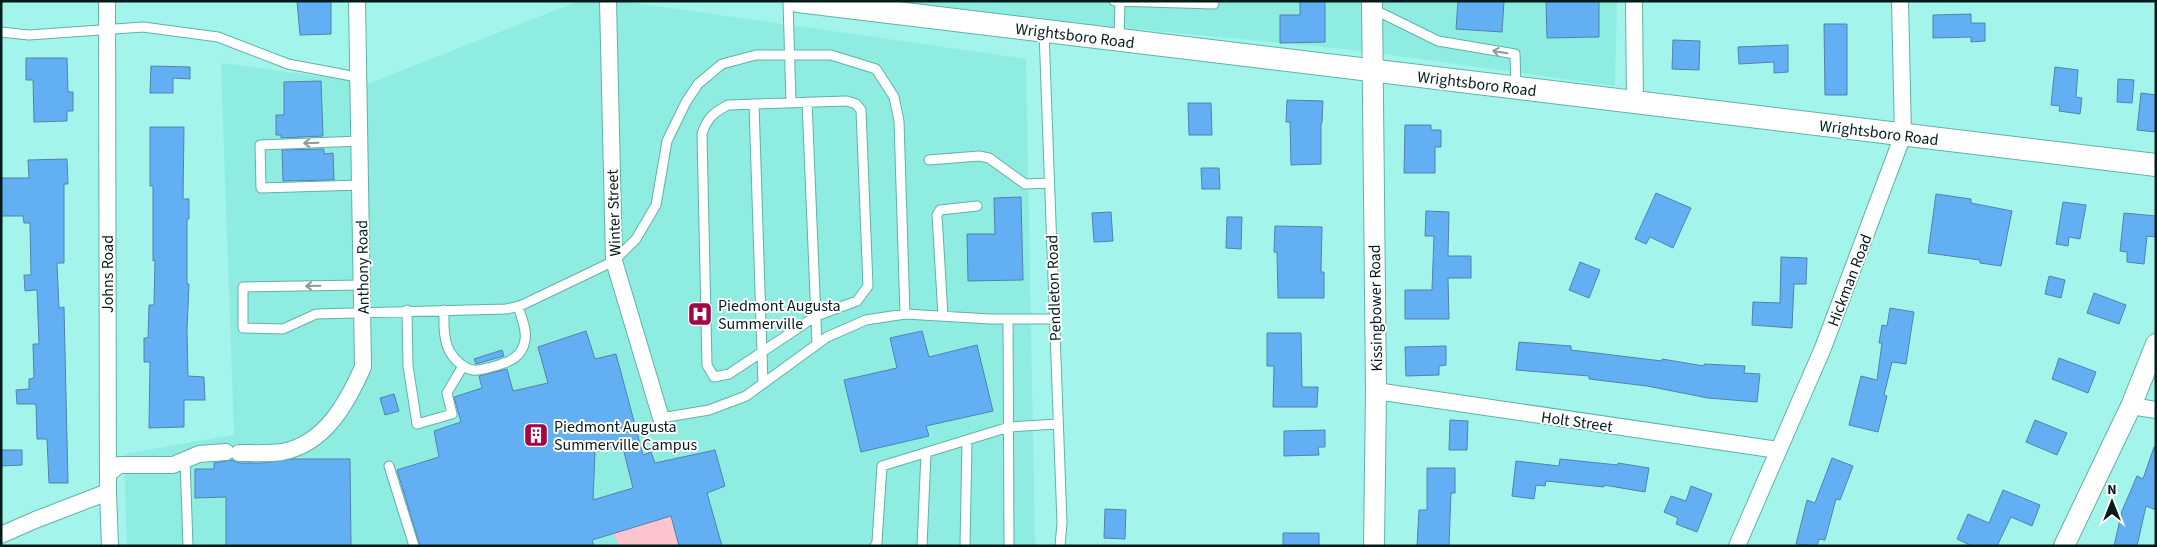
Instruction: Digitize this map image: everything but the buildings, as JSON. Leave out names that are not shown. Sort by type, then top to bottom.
[{"type":"main road","name":"Wrightsboro Road","points":[[798,1],[868,5],[1044,31],[2156,165]]},
{"type":"street","name":"Johns Road","points":[[107,1],[108,492],[110,546]]},
{"type":"street","name":"Anthony Road","points":[[108,474],[119,465],[173,465],[199,454],[281,452],[304,445],[326,428],[348,400],[363,367],[357,1]]},
{"type":"street","name":"Winter Street","points":[[608,1],[614,261],[661,418]]},
{"type":"street","points":[[1634,1],[1635,102]]},
{"type":"street","name":"Hickman Road","points":[[1737,546],[1823,348],[1903,135],[1900,1]]},
{"type":"street","name":"Kissingbower Road","points":[[1373,5],[1376,391],[1374,546]]},
{"type":"street","points":[[2064,546],[2131,406],[2156,344]]},
{"type":"street","name":"Holt Street","points":[[1376,391],[1778,450]]},
{"type":"street","points":[[2131,406],[2156,410]]},
{"type":"street","points":[[1,535],[108,492]]},
{"type":"lane","points":[[788,1],[791,103]]},
{"type":"lane","points":[[1114,1],[1214,4]]},
{"type":"lane","points":[[1119,40],[1120,1]]},
{"type":"lane","points":[[1373,5],[1438,41],[1515,54],[1516,88]]},
{"type":"lane","points":[[1,32],[29,35],[143,26],[218,37],[288,64],[358,78]]},
{"type":"lane","name":"Pendleton Road","points":[[1044,31],[1062,523],[1060,546]]},
{"type":"lane","points":[[362,285],[243,287],[243,328],[283,329],[316,314],[407,310],[506,310],[518,306],[614,261],[636,239],[656,205],[667,141],[686,102],[698,84],[722,64],[756,55],[831,55],[876,69],[894,97],[899,121],[905,314]]},
{"type":"lane","points":[[847,101],[856,104],[861,110],[868,286],[857,301],[816,316],[729,374],[714,377],[708,365],[702,134],[706,122],[712,113],[728,106],[791,103],[847,101]]},
{"type":"lane","points":[[807,102],[818,344]]},
{"type":"lane","points":[[754,104],[763,384]]},
{"type":"lane","points":[[360,142],[260,145],[260,170],[261,188],[361,185]]},
{"type":"lane","points":[[929,160],[979,156],[989,158],[1025,184],[1049,183]]},
{"type":"lane","points":[[943,316],[937,216],[940,210],[977,206]]},
{"type":"lane","points":[[444,310],[445,337],[448,350],[463,366],[477,370],[506,363],[516,358],[522,350],[525,340],[525,329],[518,306]]},
{"type":"lane","points":[[407,310],[408,366],[417,424],[452,414],[447,392],[463,366]]},
{"type":"lane","points":[[661,418],[709,410],[746,396],[827,337],[866,320],[905,314],[1008,319],[1054,319]]},
{"type":"lane","points":[[1008,319],[1009,546]]},
{"type":"lane","points":[[875,546],[877,542],[882,466],[1009,427],[1058,424]]},
{"type":"lane","points":[[966,546],[967,441]]},
{"type":"lane","points":[[922,546],[926,453]]},
{"type":"lane","points":[[185,460],[188,546]]},
{"type":"lane","points":[[389,466],[414,546]]},
{"type":"shaded area","name":"Piedmont Augusta Summerville","points":[[579,1],[622,1],[1026,59],[1035,546],[127,546],[124,454],[234,435],[221,63],[370,83]]},
{"type":"shaded area","points":[[885,1],[1617,1],[1615,86],[1355,50],[1040,20]]},
{"type":"shaded area","points":[[671,516],[679,546],[619,546],[613,533]]},
{"type":"place","name":"Piedmont Augusta Summerville","points":[[700,314]]},
{"type":"place","name":"Piedmont Augusta Summerville Campus","points":[[536,435]]}]
